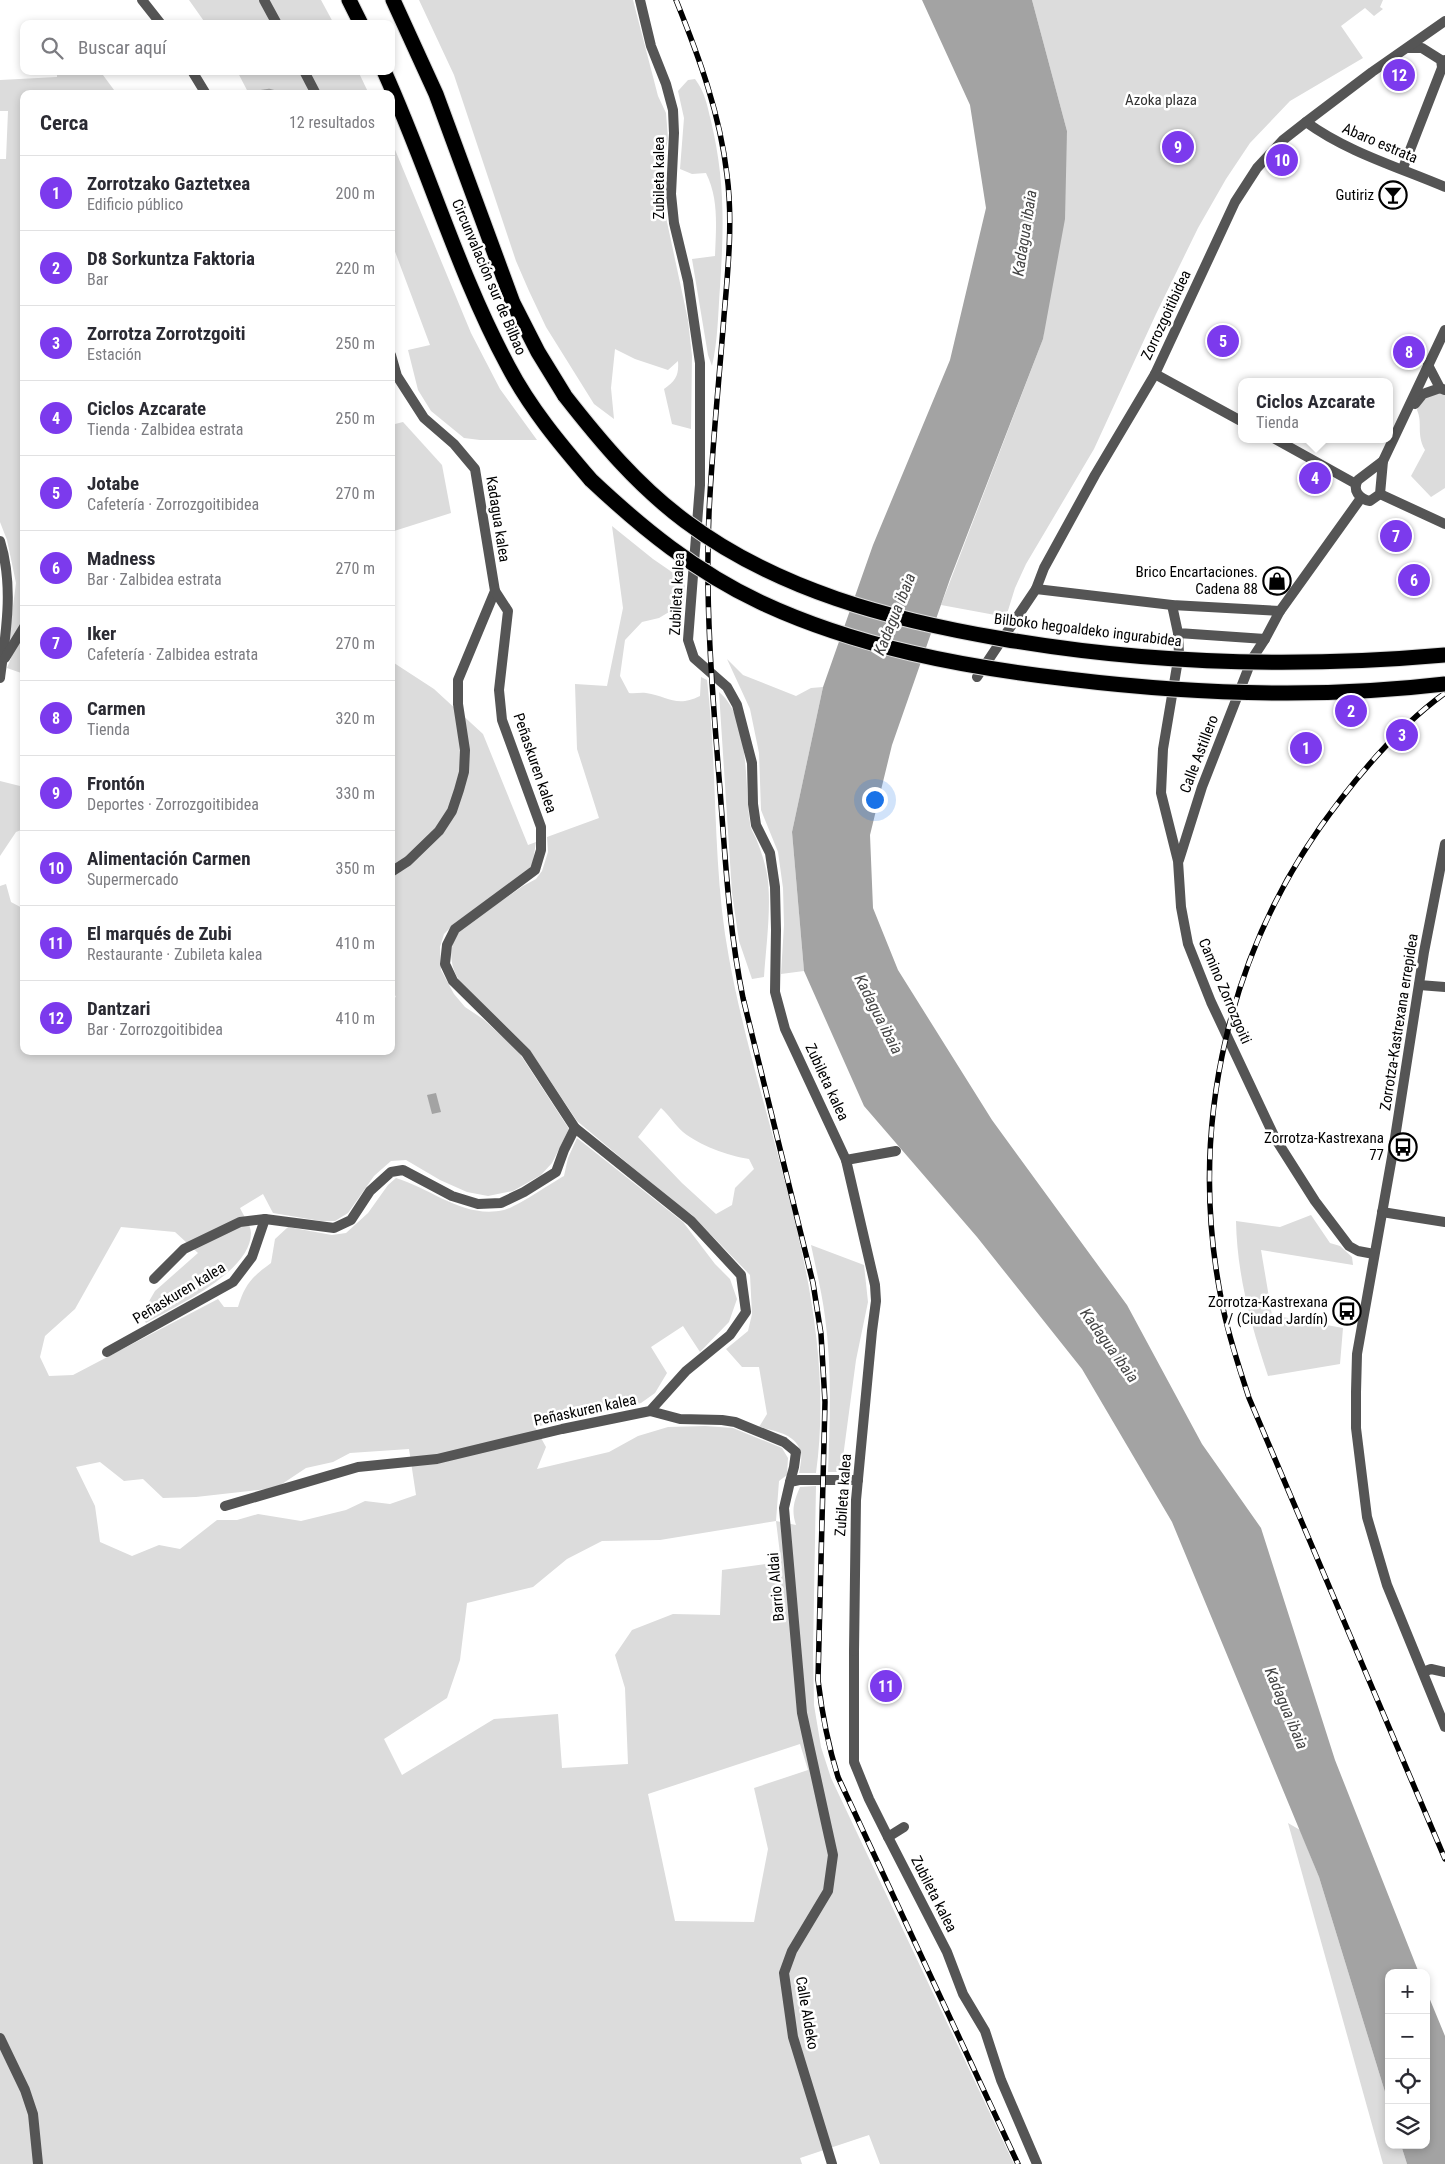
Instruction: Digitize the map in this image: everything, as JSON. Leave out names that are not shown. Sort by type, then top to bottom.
[{"type":"highway","points":[[349,0],[359,20]]},
{"type":"highway","name":"Circunvalación sur de Bilbao","points":[[393,0],[424,65],[513,303],[538,352],[565,396]]},
{"type":"highway","name":"Circunvalación sur de Bilbao","points":[[386,75],[392,90]]},
{"type":"highway","name":"Circunvalación sur de Bilbao","points":[[395,96],[484,318],[508,367],[549,429],[591,480],[660,542],[715,578],[760,602],[811,623],[872,643],[953,662],[1025,674],[1148,688],[1275,693],[1354,691],[1445,684]]},
{"type":"highway","name":"Bilboko hegoaldeko ingurabidea","points":[[565,396],[605,448],[639,483],[686,522],[729,550],[780,577],[836,600],[957,631],[1032,644],[1133,656],[1213,661],[1314,662],[1445,655]]},
{"type":"street","points":[[142,0],[157,20]]},
{"type":"street","points":[[264,0],[275,20]]},
{"type":"street","name":"Zubileta kalea","points":[[640,0],[651,46],[666,84],[672,110],[674,223],[688,281],[700,363],[700,485],[688,640],[694,658],[726,687],[737,705],[752,763],[753,804],[756,825],[770,853],[775,887],[774,992],[785,1029],[846,1160],[875,1286],[876,1301],[858,1480],[853,1612],[854,1762],[888,1836],[947,1952],[962,1994],[986,2031],[1000,2080],[1037,2164]]},
{"type":"street","name":"Zorrozgoitibidea","points":[[977,677],[1036,589],[1044,568],[1095,475],[1155,374],[1235,202],[1257,168],[1283,140],[1306,122],[1406,48],[1445,22]]},
{"type":"street","points":[[1403,168],[1444,64],[1422,48],[1406,48]]},
{"type":"street","points":[[194,75],[204,90]]},
{"type":"street","points":[[306,75],[314,90]]},
{"type":"street","name":"Abaro estrata","points":[[1306,122],[1324,136],[1343,146],[1445,186]]},
{"type":"street","points":[[1393,440],[1445,330]]},
{"type":"street","points":[[1404,419],[1423,394],[1442,389],[1428,365]]},
{"type":"street","name":"Kadagua kalea","points":[[395,369],[397,376],[424,418],[454,444],[475,469],[495,591]]},
{"type":"street","points":[[1155,374],[1238,419]]},
{"type":"street","points":[[1282,443],[1356,484]]},
{"type":"street","points":[[1383,460],[1361,477],[1356,484],[1356,492],[1361,498],[1370,501],[1380,494],[1383,460],[1392,443]]},
{"type":"street","points":[[1380,494],[1445,524]]},
{"type":"street","name":"Calle Astillero","points":[[1178,862],[1202,787],[1252,659],[1265,640],[1280,611],[1361,498]]},
{"type":"street","points":[[0,541],[7,562],[9,606],[0,678]]},
{"type":"street","points":[[1036,589],[1172,605],[1280,611]]},
{"type":"street","points":[[395,870],[408,862],[439,830],[452,811],[460,790],[464,772],[465,750],[458,704],[458,680],[495,591]]},
{"type":"street","name":"Peñaskuren kalea","points":[[225,1506],[358,1466],[437,1459],[562,1429],[650,1411],[686,1371],[730,1335],[746,1312],[741,1275],[691,1221],[575,1128],[526,1053],[453,981],[445,964],[447,945],[455,929],[535,870],[541,850],[541,827],[502,720],[499,690],[508,611],[495,591]]},
{"type":"street","name":"Camino Zorrozgoiti","points":[[1172,605],[1178,634],[1179,654],[1163,749],[1161,793],[1178,862],[1181,907],[1188,944],[1211,1002],[1275,1138],[1314,1201],[1349,1246],[1358,1251],[1374,1254]]},
{"type":"street","points":[[2,665],[20,632]]},
{"type":"street","points":[[1178,634],[1265,640]]},
{"type":"street","name":"Zorrotza-Kastrexana errepidea","points":[[1445,844],[1419,985],[1357,1354],[1356,1428],[1367,1517],[1377,1552],[1387,1585],[1445,1727]]},
{"type":"street","points":[[1419,985],[1445,987]]},
{"type":"street","name":"Peñaskuren kalea","points":[[154,1278],[184,1249],[240,1222],[265,1219],[334,1228],[351,1220],[370,1191],[391,1172],[403,1170],[452,1196],[478,1204],[501,1203],[556,1172],[575,1128]]},
{"type":"street","points":[[846,1160],[896,1151]]},
{"type":"street","points":[[1382,1212],[1445,1222]]},
{"type":"street","name":"Peñaskuren kalea","points":[[107,1352],[233,1282],[252,1257],[265,1219]]},
{"type":"street","name":"Barrio Aldai","points":[[650,1411],[680,1419],[735,1422],[784,1442],[796,1452],[784,1508],[802,1713],[812,1756]]},
{"type":"street","points":[[790,1482],[799,1480],[858,1480]]},
{"type":"street","points":[[1423,1672],[1431,1669],[1445,1672]]},
{"type":"street","name":"Calle Aldeko","points":[[812,1756],[833,1856],[828,1891],[792,1951],[784,1973],[793,2038],[832,2164]]},
{"type":"street","points":[[888,1836],[904,1827]]},
{"type":"street","points":[[0,2038],[19,2075],[33,2114],[38,2164]]},
{"type":"green space","points":[[189,0],[321,0],[332,20],[203,20]]},
{"type":"green space","points":[[419,0],[633,0],[658,96],[666,113],[668,138],[663,165],[662,186],[664,208],[688,320],[692,356],[691,429],[672,424],[664,389],[676,377],[678,361],[668,370],[635,359],[615,349],[611,388],[614,419],[594,404],[546,327],[516,261],[454,75]]},
{"type":"green space","name":"Azoka plaza","points":[[1032,0],[1383,0],[1380,7],[1383,9],[1374,16],[1365,8],[1341,26],[1363,58],[1290,101],[1250,143],[1226,179],[1198,228],[1094,449],[1026,564],[1015,588],[1006,617],[941,605],[1043,339],[1067,131]]},
{"type":"green space","points":[[57,75],[103,75],[114,90],[20,90],[20,626],[8,645],[16,583],[7,540],[0,522],[0,159],[6,159],[8,111],[0,111],[0,80],[57,77]]},
{"type":"green space","points":[[239,75],[360,75],[367,90],[247,90]]},
{"type":"green space","points":[[695,79],[707,104],[716,143],[721,183],[722,244],[716,346],[712,366],[708,355],[692,259],[715,256],[715,203],[706,173],[692,174],[680,169],[684,118],[678,91],[688,80]]},
{"type":"green space","points":[[395,150],[471,333],[500,389],[537,440],[480,440],[464,438],[431,411],[418,390],[408,350],[430,345],[395,252]]},
{"type":"green space","points":[[1439,392],[1445,394],[1445,488],[1431,497],[1411,476],[1425,450],[1421,439],[1420,419],[1417,410],[1420,401]]},
{"type":"green space","points":[[403,422],[442,465],[451,513],[395,531],[395,424]]},
{"type":"green space","points":[[612,526],[653,559],[685,581],[684,603],[659,618],[642,622],[625,640],[620,676],[629,693],[654,694],[672,700],[685,701],[700,696],[701,677],[707,680],[713,750],[717,855],[729,958],[743,1022],[793,1214],[807,1278],[817,1343],[820,1408],[816,1473],[799,1473],[801,1453],[795,1441],[784,1434],[759,1427],[767,1414],[759,1367],[742,1367],[726,1349],[748,1331],[752,1314],[750,1275],[691,1214],[681,1208],[577,1121],[529,1049],[459,980],[453,968],[451,955],[453,942],[460,930],[536,879],[542,871],[548,852],[547,837],[599,818],[577,749],[575,684],[607,686],[623,608]],"holes":[[[661,1108],[683,1132],[697,1141],[723,1153],[749,1159],[754,1169],[735,1188],[732,1205],[716,1214],[682,1183],[638,1137]]]},
{"type":"green space","points":[[20,640],[20,673],[7,668]]},
{"type":"green space","points":[[727,659],[743,675],[796,696],[811,688],[823,687],[792,832],[804,971],[781,974],[784,925],[783,888],[778,852],[761,810],[759,753],[750,709]]},
{"type":"green space","points":[[395,664],[434,689],[483,734],[528,845],[536,842],[532,867],[455,923],[444,934],[440,947],[441,970],[454,994],[465,1007],[483,1019],[518,1051],[569,1129],[552,1163],[541,1175],[513,1191],[488,1196],[467,1192],[440,1180],[406,1160],[391,1161],[374,1176],[348,1213],[335,1221],[321,1221],[273,1213],[263,1194],[240,1208],[251,1233],[248,1247],[239,1261],[210,1286],[146,1323],[141,1315],[155,1291],[198,1253],[175,1232],[121,1227],[75,1309],[45,1336],[40,1357],[49,1376],[73,1375],[218,1299],[224,1307],[238,1307],[243,1292],[250,1282],[271,1263],[275,1239],[288,1227],[332,1235],[346,1233],[368,1213],[388,1185],[396,1178],[462,1207],[489,1212],[504,1210],[525,1200],[564,1176],[568,1158],[577,1138],[683,1222],[715,1264],[730,1279],[737,1299],[729,1322],[700,1352],[683,1326],[651,1347],[667,1373],[655,1393],[641,1403],[535,1427],[546,1447],[537,1469],[609,1452],[638,1436],[668,1427],[705,1426],[733,1428],[782,1448],[788,1458],[787,1475],[779,1481],[776,1521],[796,1525],[794,1506],[800,1487],[816,1486],[814,1705],[821,1747],[831,1778],[1014,2164],[880,2164],[869,2135],[800,2158],[802,2164],[0,2164],[0,886],[6,884],[11,902],[20,907],[20,1055],[395,1055]],"holes":[[[409,1449],[416,1495],[390,1504],[365,1501],[346,1510],[301,1521],[258,1514],[237,1520],[217,1520],[180,1549],[159,1545],[132,1556],[100,1542],[95,1506],[76,1467],[100,1462],[124,1481],[143,1479],[163,1498],[196,1497],[276,1488],[306,1468],[333,1462],[350,1453]],[[776,1521],[781,1562],[722,1570],[720,1615],[673,1614],[632,1630],[615,1655],[625,1688],[628,1764],[562,1768],[558,1714],[494,1719],[402,1775],[384,1739],[447,1698],[460,1660],[467,1603],[533,1587],[567,1559],[602,1541],[660,1540]],[[800,1744],[808,1770],[754,1788],[768,1849],[754,1922],[675,1921],[648,1794]]]},
{"type":"green space","points":[[719,692],[729,704],[741,735],[750,825],[763,857],[767,874],[769,898],[764,977],[752,979],[739,941],[732,893]]},
{"type":"green space","points":[[0,781],[20,786],[20,830],[16,832],[0,856]]},
{"type":"green space","points":[[1311,1215],[1330,1243],[1340,1246],[1352,1257],[1353,1265],[1261,1250],[1272,1315],[1343,1328],[1340,1364],[1268,1376],[1246,1300],[1239,1261],[1236,1221],[1280,1227]]},
{"type":"green space","points":[[811,1245],[864,1265],[868,1302],[856,1360],[841,1472],[828,1472],[830,1414],[829,1355],[824,1308]]},
{"type":"green space","points":[[1288,1823],[1300,1830],[1319,1877],[1385,2092],[1385,2149],[1402,2149],[1407,2164],[1383,2164]]},
{"type":"water","name":"Kadagua ibaia","points":[[922,0],[1032,0],[1067,131],[1065,219],[1043,339],[950,579],[892,745],[870,835],[873,908],[898,970],[992,1120],[1127,1305],[1202,1444],[1261,1528],[1335,1760],[1417,1969],[1385,1969],[1385,2092],[1319,1877],[1172,1522],[1082,1369],[977,1237],[864,1106],[804,971],[792,832],[823,687],[873,545],[950,360],[986,208],[970,105]]},
{"type":"water","points":[[436,1093],[441,1112],[432,1114],[427,1095]]},
{"type":"water","points":[[1430,2000],[1445,2036],[1445,2164],[1407,2164],[1402,2149],[1430,2149]]},
{"type":"railway","points":[[676,0],[708,86],[724,152],[729,192],[730,228],[728,263],[709,513],[708,579],[712,678],[728,888],[738,971],[813,1283],[821,1334],[825,1402],[818,1680],[821,1705],[838,1777],[1018,2164]]},
{"type":"railway","points":[[1445,693],[1402,729],[1352,784],[1302,854],[1270,913],[1245,974],[1226,1038],[1214,1103],[1210,1169],[1212,1236],[1222,1303],[1249,1398],[1445,1859]]},
{"type":"place","name":"Dantzari","points":[[1399,75]]},
{"type":"place","name":"Frontón","points":[[1178,147]]},
{"type":"place","name":"Alimentación Carmen","points":[[1282,160]]},
{"type":"place","name":"Gutiriz","points":[[1393,195]]},
{"type":"place","name":"Jotabe","points":[[1223,341]]},
{"type":"place","name":"Carmen","points":[[1409,352]]},
{"type":"place","name":"Ciclos Azcarate","points":[[1315,478]]},
{"type":"place","name":"Iker","points":[[1396,536]]},
{"type":"place","name":"Madness","points":[[1414,580]]},
{"type":"place","name":"Brico Encartaciones. Cadena 88","points":[[1277,581]]},
{"type":"place","name":"D8 Sorkuntza Faktoria","points":[[1351,711]]},
{"type":"place","name":"Zorrotza Zorrotzgoiti","points":[[1402,735]]},
{"type":"place","name":"Zorrotzako Gaztetxea","points":[[1306,748]]},
{"type":"place","name":"Zorrotza-Kastrexana 77","points":[[1403,1147]]},
{"type":"place","name":"Zorrotza-Kastrexana / (Ciudad Jardín)","points":[[1347,1311]]},
{"type":"place","name":"El marqués de Zubi","points":[[886,1686]]}]
